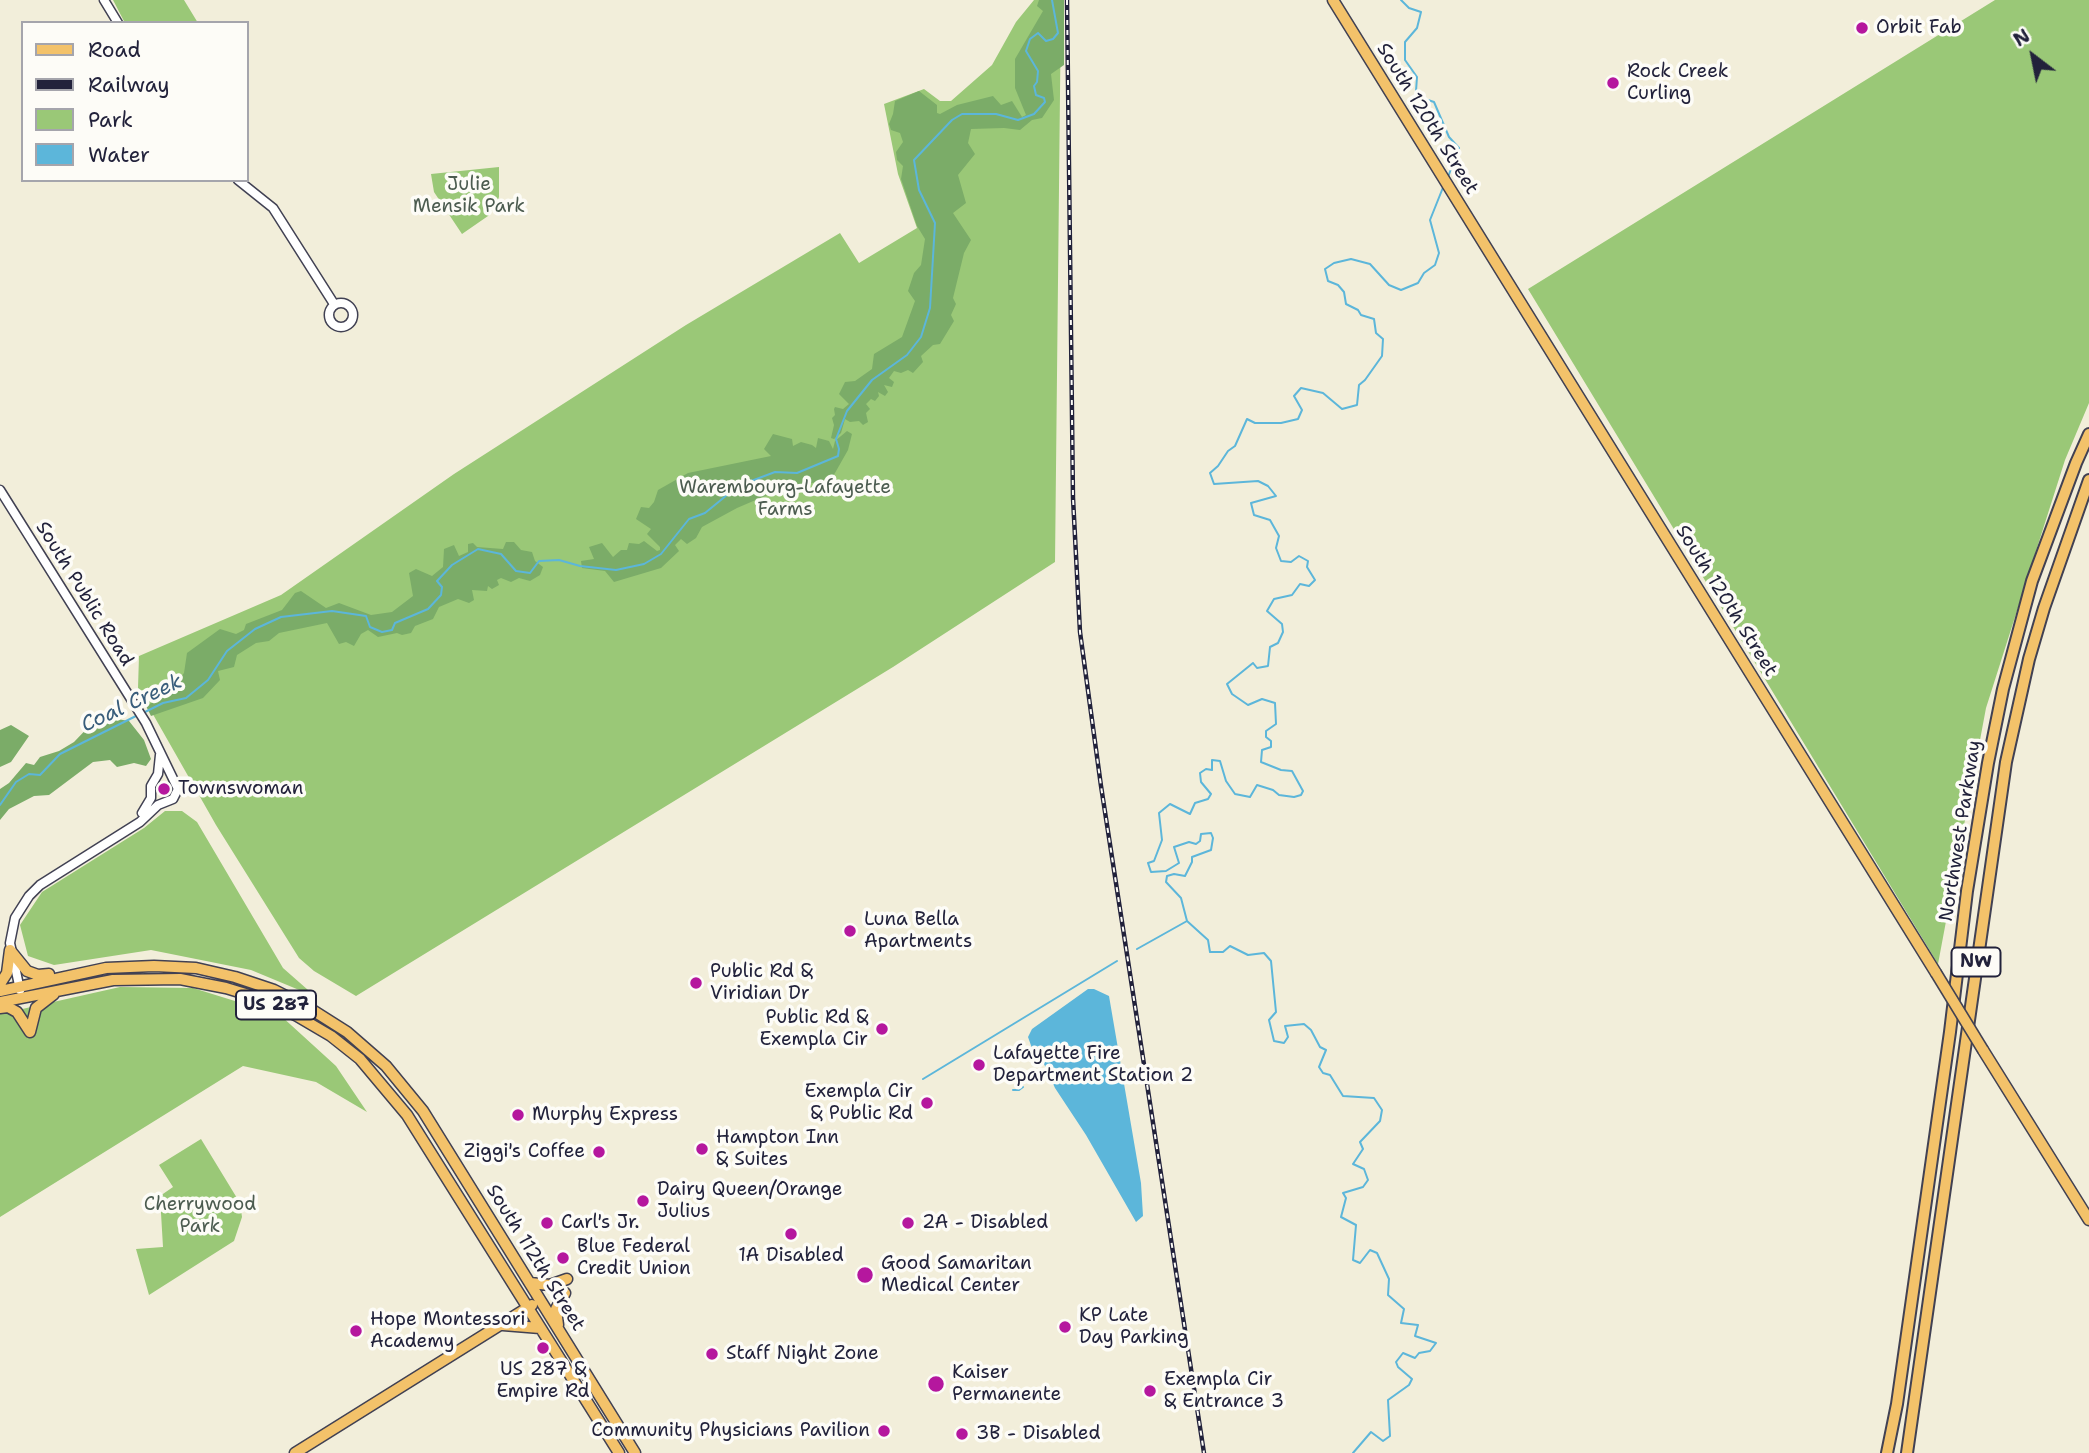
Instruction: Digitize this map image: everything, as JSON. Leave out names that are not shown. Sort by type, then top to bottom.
[{"type":"highway","name":"Northwest Parkway","points":[[1886,1453],[1899,1390],[1950,1032],[1967,891],[1988,763],[2003,689],[2032,581],[2089,434]]},
{"type":"highway","name":"Northwest Parkway","points":[[1907,1453],[2006,762],[2029,659],[2044,608],[2089,480]]},
{"type":"main road","name":"South 120th Street","points":[[1333,0],[2089,1220]]},
{"type":"main road","points":[[10,950],[27,971],[38,975],[85,972]]},
{"type":"main road","points":[[0,984],[7,973],[10,950]]},
{"type":"main road","name":"South 112th Street","points":[[21,992],[85,972],[128,966],[196,968],[274,990],[347,1032],[386,1066],[423,1111],[635,1453]]},
{"type":"main road","name":"South 112th Street","points":[[21,992],[138,978],[203,983],[262,999],[331,1036],[360,1059],[407,1115],[619,1453]]},
{"type":"main road","points":[[0,1008],[8,1007],[17,1012],[30,1032],[36,1008],[46,998],[65,988]]},
{"type":"main road","name":"US 287","points":[[0,991],[21,992]]},
{"type":"main road","name":"US 287","points":[[0,1002],[21,992]]},
{"type":"main road","points":[[530,1283],[550,1285],[567,1279]]},
{"type":"main road","points":[[559,1329],[556,1309],[565,1293]]},
{"type":"main road","points":[[295,1453],[541,1300]]},
{"type":"main road","points":[[499,1325],[516,1324],[540,1328]]},
{"type":"street","points":[[104,0],[117,21]]},
{"type":"street","points":[[241,182],[274,208],[334,304]]},
{"type":"street","name":"South Public Road","points":[[0,490],[146,723],[173,777]]},
{"type":"street","points":[[157,777],[160,752]]},
{"type":"street","points":[[21,992],[10,950],[11,932],[15,918],[29,896],[40,886],[126,831],[140,822],[155,807],[173,799],[178,792],[178,783],[173,777],[165,774],[151,783],[152,794],[147,807],[126,831]]},
{"type":"street","points":[[152,794],[156,800],[165,802]]},
{"type":"green space","points":[[113,0],[184,0],[197,21],[124,21]]},
{"type":"green space","name":"Warembourg-Lafayette Farms","points":[[1034,0],[1061,0],[1055,562],[893,667],[356,996],[314,971],[299,958],[216,825],[138,688],[139,656],[281,595],[454,474],[686,325],[840,233],[859,263],[917,228],[898,174],[884,104],[924,89],[940,101],[951,101],[992,65],[1016,22]]},
{"type":"green space","points":[[1039,0],[1064,0],[1064,65],[1051,74],[1054,100],[1042,118],[1032,120],[1020,130],[971,129],[968,143],[975,154],[958,175],[966,203],[953,213],[971,240],[964,253],[953,298],[956,304],[951,315],[954,321],[940,344],[933,345],[921,356],[923,362],[913,373],[908,370],[901,373],[894,371],[889,378],[894,382],[892,387],[884,385],[888,392],[885,396],[878,392],[879,396],[875,401],[871,399],[866,404],[870,409],[866,413],[868,422],[863,425],[859,421],[850,422],[845,419],[841,433],[834,439],[831,438],[835,407],[843,409],[849,404],[839,394],[845,382],[855,381],[872,369],[874,354],[902,337],[915,301],[908,291],[914,273],[921,265],[925,239],[917,226],[901,179],[903,166],[897,160],[896,152],[903,142],[900,133],[891,130],[889,124],[895,101],[919,91],[937,105],[937,113],[940,114],[957,105],[993,96],[1001,105],[1012,101],[1022,117],[1026,115],[1015,88],[1015,59],[1043,11],[1037,6]]},
{"type":"green space","points":[[1995,0],[2089,0],[2089,403],[2065,460],[1986,708],[1938,964],[1528,289]]},
{"type":"green space","name":"Julie Mensik Park","points":[[499,167],[499,197],[495,207],[488,216],[462,234],[434,192],[431,174]]},
{"type":"green space","points":[[847,431],[852,434],[848,450],[831,480],[786,487],[737,508],[702,527],[696,538],[687,544],[681,539],[675,545],[679,551],[661,568],[614,582],[605,571],[582,568],[581,561],[594,559],[589,547],[602,543],[613,557],[621,550],[627,550],[629,543],[639,544],[644,541],[657,551],[660,550],[647,534],[651,529],[636,519],[641,507],[649,508],[654,502],[658,490],[688,473],[771,456],[764,449],[773,434],[792,439],[793,446],[801,442],[816,448],[818,438],[829,441],[833,449],[835,441]]},
{"type":"green space","points":[[506,542],[514,542],[521,550],[532,552],[535,561],[543,567],[540,575],[530,581],[519,578],[511,582],[501,578],[497,580],[499,585],[492,589],[488,586],[487,591],[472,590],[474,600],[469,603],[458,599],[439,607],[433,619],[415,626],[411,633],[378,637],[368,630],[361,634],[354,646],[346,642],[339,644],[327,623],[279,633],[269,641],[256,643],[237,655],[234,667],[218,671],[220,680],[203,698],[151,716],[146,706],[157,700],[160,688],[175,685],[184,673],[187,653],[220,629],[236,634],[244,630],[246,624],[282,610],[295,593],[301,591],[326,608],[339,603],[371,615],[392,612],[413,596],[409,573],[416,569],[432,576],[443,567],[444,549],[454,545],[459,556],[468,552],[468,544],[503,549]]},
{"type":"green space","points":[[99,716],[129,721],[144,740],[151,759],[146,766],[134,763],[117,767],[110,760],[93,762],[49,795],[34,796],[9,809],[0,820],[0,789],[9,783],[26,763],[34,765],[40,757],[59,751],[74,742]]},
{"type":"green space","points":[[11,725],[29,736],[11,762],[0,767],[0,730]]},
{"type":"green space","points":[[165,811],[182,811],[197,822],[283,968],[316,997],[251,970],[151,950],[54,965],[28,956],[20,925],[42,892],[144,828]]},
{"type":"green space","points":[[120,987],[193,988],[280,1015],[336,1066],[367,1112],[316,1082],[243,1066],[0,1217],[0,1014]]},
{"type":"green space","name":"Cherrywood Park","points":[[201,1139],[240,1203],[242,1217],[234,1241],[149,1295],[136,1249],[163,1247],[160,1196],[173,1187],[159,1165]]},
{"type":"water","points":[[1088,989],[1109,996],[1141,1183],[1143,1216],[1136,1222],[1086,1135],[1055,1088],[1044,1064],[1033,1051],[1028,1037],[1032,1029]]},
{"type":"waterway","name":"Coal Creek","points":[[143,713],[163,703],[186,698],[208,680],[227,651],[255,629],[281,617],[332,611],[366,616],[370,627],[382,632],[392,630],[395,623],[428,609],[441,595],[442,587],[437,581],[452,565],[478,549],[501,554],[516,571],[530,573],[539,561],[559,560],[580,566],[616,570],[644,564],[661,554],[689,519],[705,513],[738,486],[775,472],[797,473],[838,456],[836,439],[847,411],[872,380],[907,355],[921,337],[930,308],[935,223],[919,190],[914,160],[952,120],[962,114],[996,114],[1018,120],[1034,114],[1045,102],[1044,98],[1036,95],[1034,86],[1038,71],[1026,51],[1030,39],[1038,33],[1046,41],[1053,39],[1058,33],[1052,0]]},
{"type":"waterway","points":[[1401,0],[1409,8],[1421,12],[1417,28],[1405,42],[1405,60],[1417,77],[1416,91],[1422,98],[1434,102],[1449,137],[1459,148],[1448,177]]},
{"type":"waterway","points":[[1353,1453],[1371,1432],[1383,1441],[1390,1436],[1388,1400],[1409,1385],[1412,1379],[1396,1362],[1403,1353],[1415,1358],[1419,1353],[1430,1351],[1436,1343],[1415,1336],[1418,1325],[1401,1323],[1404,1309],[1388,1295],[1389,1279],[1377,1253],[1370,1250],[1360,1263],[1353,1260],[1356,1225],[1341,1217],[1346,1198],[1343,1193],[1363,1187],[1368,1180],[1364,1169],[1353,1164],[1363,1149],[1360,1142],[1380,1121],[1382,1110],[1374,1098],[1343,1096],[1330,1075],[1323,1073],[1319,1067],[1326,1050],[1320,1047],[1311,1030],[1304,1024],[1285,1026],[1288,1037],[1284,1043],[1274,1041],[1269,1020],[1276,1012],[1271,961],[1264,953],[1248,955],[1230,946],[1223,952],[1210,952],[1208,940],[1187,921],[1181,898],[1166,882],[1167,876],[1185,876],[1192,857],[1211,850],[1211,833],[1201,834],[1200,841],[1196,844],[1189,842],[1174,847],[1179,863],[1166,871],[1151,872],[1148,863],[1154,861],[1162,840],[1159,813],[1170,804],[1190,814],[1195,803],[1208,799],[1211,794],[1201,782],[1200,773],[1206,769],[1212,770],[1212,760],[1220,761],[1226,781],[1235,794],[1250,797],[1257,785],[1279,795],[1294,797],[1301,795],[1303,791],[1292,771],[1281,770],[1261,762],[1262,750],[1271,747],[1266,731],[1276,724],[1275,703],[1262,699],[1248,705],[1232,694],[1227,684],[1253,663],[1257,668],[1268,666],[1270,647],[1278,643],[1283,632],[1282,624],[1267,611],[1274,599],[1292,595],[1300,584],[1309,586],[1315,580],[1307,567],[1308,561],[1299,556],[1291,562],[1281,561],[1276,548],[1279,536],[1270,520],[1254,515],[1251,503],[1276,496],[1268,486],[1258,481],[1214,484],[1210,473],[1235,446],[1247,419],[1255,423],[1281,423],[1298,419],[1302,410],[1294,396],[1301,388],[1323,393],[1342,409],[1357,405],[1359,385],[1382,356],[1383,339],[1376,333],[1374,319],[1361,315],[1358,310],[1346,304],[1344,292],[1338,285],[1328,281],[1325,269],[1334,263],[1351,259],[1370,264],[1389,285],[1401,290],[1418,283],[1424,273],[1435,265],[1439,253],[1430,220],[1444,185]]},
{"type":"waterway","name":"Coal Creek","points":[[0,805],[16,782],[29,774],[40,775],[60,754],[138,715]]},
{"type":"waterway","points":[[1137,949],[1187,921]]},
{"type":"waterway","points":[[923,1079],[1117,961]]},
{"type":"waterway","points":[[1009,1058],[1019,1056],[1027,1059]]},
{"type":"waterway","points":[[1013,1090],[1023,1087]]},
{"type":"railway","points":[[1067,0],[1073,498],[1080,632],[1101,786],[1204,1453]]},
{"type":"place","name":"Orbit Fab","points":[[1862,28]]},
{"type":"place","name":"Rock Creek Curling","points":[[1613,83]]},
{"type":"place","name":"Townswoman","points":[[164,789]]},
{"type":"place","name":"Luna Bella Apartments","points":[[850,931]]},
{"type":"place","name":"Public Rd & Viridian Dr","points":[[696,983]]},
{"type":"place","name":"Public Rd & Exempla Cir","points":[[882,1029]]},
{"type":"place","name":"Lafayette Fire Department Station 2","points":[[979,1065]]},
{"type":"place","name":"Exempla Cir & Public Rd","points":[[927,1103]]},
{"type":"place","name":"Murphy Express","points":[[518,1115]]},
{"type":"place","name":"Hampton Inn & Suites","points":[[702,1149]]},
{"type":"place","name":"Ziggi's Coffee","points":[[599,1152]]},
{"type":"place","name":"Dairy Queen/Orange Julius","points":[[643,1201]]},
{"type":"place","name":"Carl's Jr.","points":[[547,1223]]},
{"type":"place","name":"2A - Disabled","points":[[908,1223]]},
{"type":"place","name":"1A Disabled","points":[[791,1234]]},
{"type":"place","name":"Blue Federal Credit Union","points":[[563,1258]]},
{"type":"place","name":"Good Samaritan Medical Center","points":[[865,1275]]},
{"type":"place","name":"KP Late Day Parking","points":[[1065,1327]]},
{"type":"place","name":"Hope Montessori Academy","points":[[356,1331]]},
{"type":"place","name":"US 287 & Empire Rd","points":[[543,1348]]},
{"type":"place","name":"Staff Night Zone","points":[[712,1354]]},
{"type":"place","name":"Kaiser Permanente","points":[[936,1384]]},
{"type":"place","name":"Exempla Cir & Entrance 3","points":[[1150,1391]]},
{"type":"place","name":"Community Physicians Pavilion","points":[[884,1431]]},
{"type":"place","name":"3B - Disabled","points":[[962,1434]]}]
